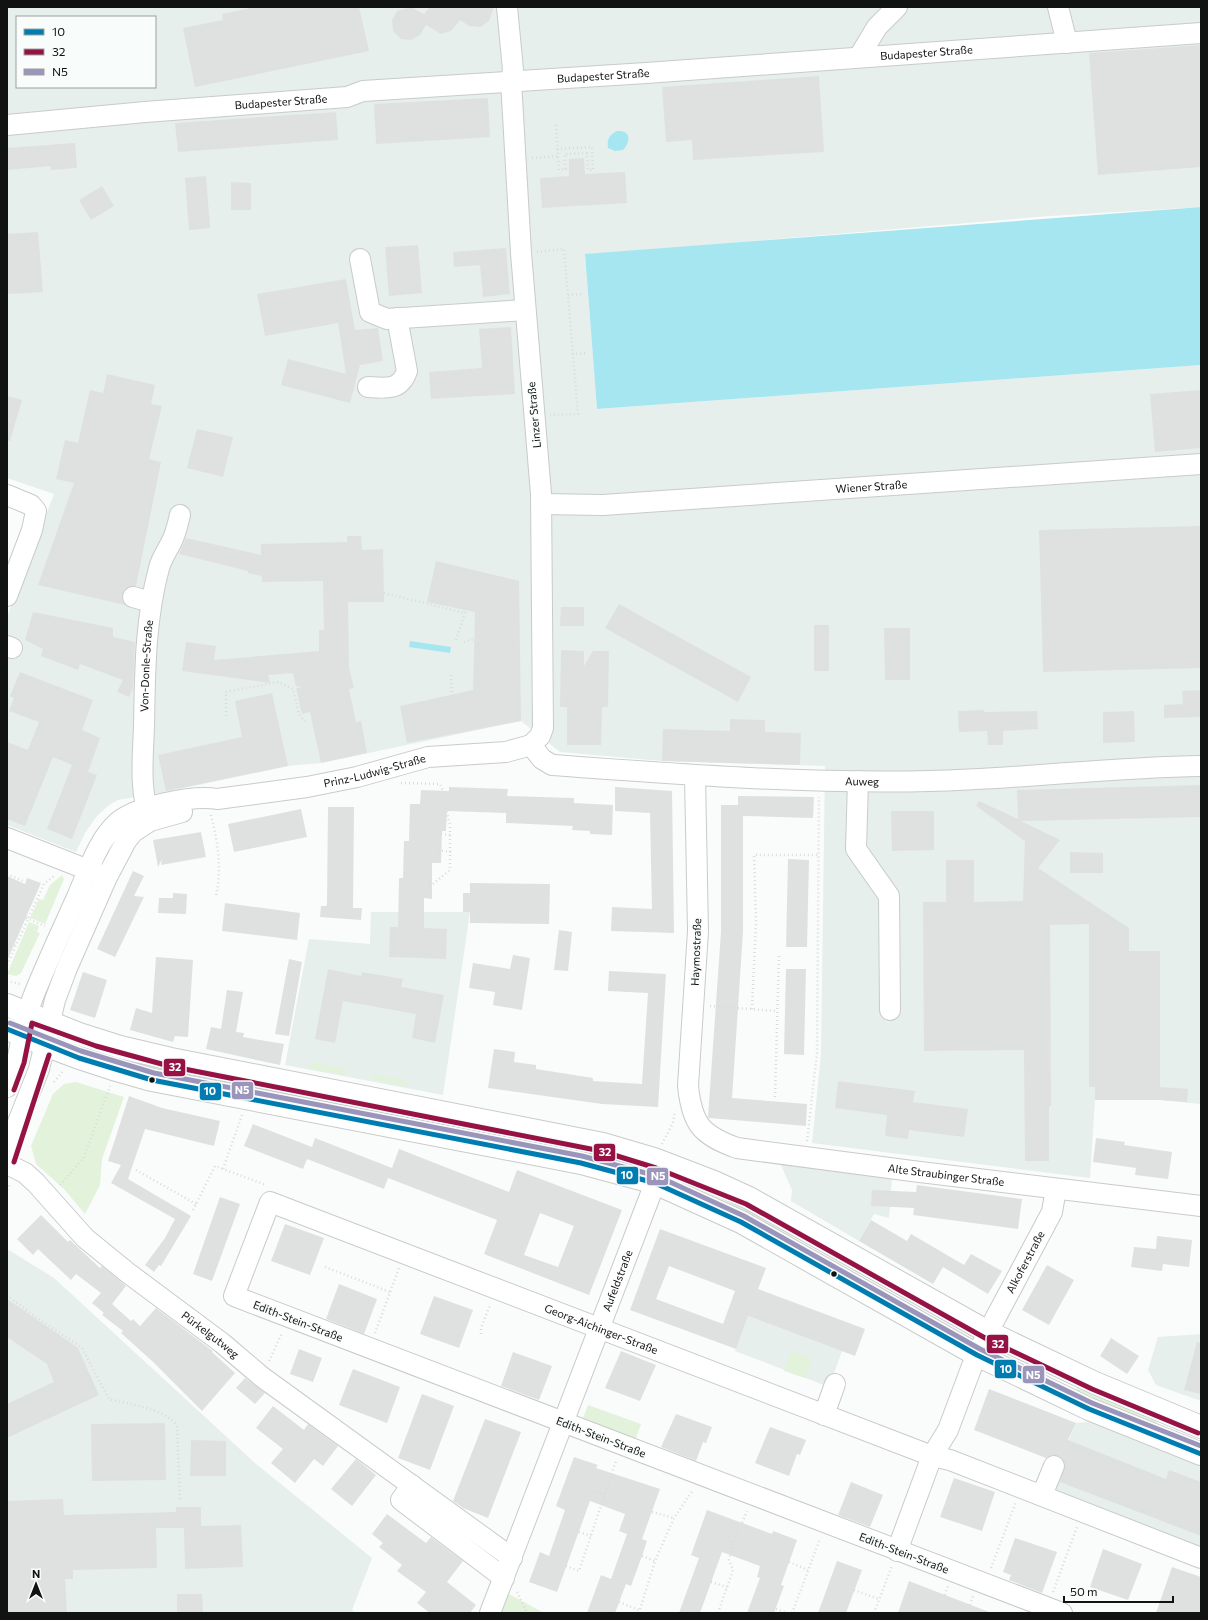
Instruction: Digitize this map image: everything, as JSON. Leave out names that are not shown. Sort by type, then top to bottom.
[{"type":"main road","points":[[17,1009],[49,1023],[120,1047],[171,1059],[603,1144],[654,1159],[714,1182],[749,1198],[988,1332],[1095,1383],[1201,1427]]},
{"type":"main road","points":[[15,1033],[44,1046],[115,1071],[152,1080],[581,1163],[655,1183],[697,1200],[741,1222],[978,1355],[1089,1409],[1201,1454]]},
{"type":"street","name":"Linzer Straße","points":[[507,7],[513,70],[511,81],[520,253],[542,504],[543,728],[540,736],[531,745]]},
{"type":"street","points":[[859,57],[877,27],[897,7]]},
{"type":"street","points":[[1058,7],[1067,43]]},
{"type":"street","name":"Budapester Straße","points":[[7,125],[144,112],[347,98],[363,91],[1201,33]]},
{"type":"street","points":[[360,259],[370,312],[387,319],[525,310]]},
{"type":"street","points":[[368,387],[391,389],[404,379],[407,371],[397,318]]},
{"type":"street","name":"Wiener Straße","points":[[542,504],[603,505],[1201,464]]},
{"type":"street","points":[[7,495],[31,505],[36,511],[32,530],[7,596]]},
{"type":"street","name":"Von-Donle-Straße","points":[[148,814],[143,755],[147,636],[142,599],[164,552],[172,541],[180,515]]},
{"type":"street","name":"Prinz-Ludwig-Straße","points":[[7,1087],[17,1061],[15,1033],[17,1009],[39,980],[98,874],[148,814],[357,777],[428,757],[506,752],[531,745]]},
{"type":"street","name":"Auweg","points":[[531,745],[542,759],[552,765],[695,776],[820,780],[931,781],[1158,766],[1201,766]]},
{"type":"street","name":"Haymostraße","points":[[695,776],[698,931],[688,1086],[690,1106],[699,1125]]},
{"type":"street","points":[[858,781],[856,849],[889,896],[890,1010]]},
{"type":"street","points":[[7,838],[98,874]]},
{"type":"street","name":"Prinz-Ludwig-Straße","points":[[7,1160],[18,1122],[38,1069],[55,1000],[98,874]]},
{"type":"street","name":"Alte Straubinger Straße","points":[[699,1125],[710,1137],[737,1148],[1201,1206]]},
{"type":"street","name":"Pürkelgutweg","points":[[7,1164],[25,1173],[85,1238],[222,1343],[262,1377],[418,1489]]},
{"type":"street","name":"Aufeldstraße","points":[[490,1613],[655,1183]]},
{"type":"street","name":"Alkoferstraße","points":[[898,1551],[932,1456],[948,1430],[988,1332],[1052,1212],[1056,1189]]},
{"type":"street","name":"Georg-Aichinger-Straße","points":[[270,1202],[598,1329],[932,1456],[950,1460],[1088,1514]]},
{"type":"street","name":"Edith-Stein-Straße","points":[[270,1202],[234,1296],[1055,1610]]},
{"type":"street","points":[[824,1415],[835,1384]]},
{"type":"street","points":[[1042,1495],[1054,1466]]},
{"type":"street","points":[[504,1578],[401,1500],[418,1489],[512,1558]]},
{"type":"street","points":[[1088,1514],[1201,1558]]},
{"type":"path","points":[[556,125],[557,149],[559,170],[567,169],[565,154],[587,153],[586,170],[593,170],[592,147],[557,149]]},
{"type":"path","points":[[515,159],[558,156]]},
{"type":"path","points":[[520,253],[564,249],[578,414],[534,416]]},
{"type":"path","points":[[568,296],[583,294]]},
{"type":"path","points":[[572,354],[588,353]]},
{"type":"path","points":[[384,593],[466,612],[456,640]]},
{"type":"path","points":[[464,642],[474,639]]},
{"type":"path","points":[[451,675],[452,695]]},
{"type":"path","points":[[226,716],[226,692],[278,682],[293,689],[299,714],[305,722]]},
{"type":"path","points":[[393,766],[398,783],[440,784],[443,790]]},
{"type":"path","points":[[805,1157],[817,1053],[820,780]]},
{"type":"path","points":[[213,802],[220,875],[216,896]]},
{"type":"path","points":[[429,888],[429,884],[433,884],[450,870],[450,825],[444,802]]},
{"type":"path","points":[[440,831],[440,834],[450,835]]},
{"type":"path","points":[[437,853],[438,850],[451,852]]},
{"type":"path","points":[[752,1009],[756,922],[754,855],[819,855]]},
{"type":"path","points":[[7,965],[40,888],[61,870],[65,861]]},
{"type":"path","points":[[7,874],[26,882]]},
{"type":"path","points":[[27,918],[47,927]]},
{"type":"path","points":[[7,942],[16,946]]},
{"type":"path","points":[[775,1097],[776,1011],[779,954]]},
{"type":"path","points":[[705,1006],[776,1011]]},
{"type":"path","points":[[48,1197],[83,1159],[115,1071]]},
{"type":"path","points":[[223,1169],[248,1099]]},
{"type":"path","points":[[654,1159],[673,1122],[675,1109]]},
{"type":"path","points":[[193,1210],[215,1166],[275,1188],[270,1202]]},
{"type":"path","points":[[136,1170],[196,1204]]},
{"type":"path","points":[[370,1349],[404,1254]]},
{"type":"path","points":[[325,1267],[390,1292]]},
{"type":"path","points":[[481,1334],[480,1328],[496,1289]]},
{"type":"path","points":[[7,1295],[30,1313],[82,1348],[109,1398],[165,1414],[174,1420],[177,1427],[180,1499]]},
{"type":"path","points":[[262,1377],[289,1318]]},
{"type":"path","points":[[566,1566],[578,1571],[622,1445]]},
{"type":"path","points":[[619,1602],[639,1611],[655,1561],[674,1518],[702,1476]]},
{"type":"path","points":[[985,1584],[1021,1488]]},
{"type":"path","points":[[589,1489],[604,1495]]},
{"type":"path","points":[[718,1613],[732,1570],[729,1560],[734,1543],[754,1495]]},
{"type":"path","points":[[652,1512],[674,1518]]},
{"type":"path","points":[[1055,1610],[1088,1514]]},
{"type":"path","points":[[792,1613],[825,1523]]},
{"type":"path","points":[[579,1532],[590,1536]]},
{"type":"path","points":[[724,1539],[734,1543]]},
{"type":"path","points":[[874,1613],[898,1551]]},
{"type":"path","points":[[642,1556],[655,1561]]},
{"type":"path","points":[[789,1562],[808,1570]]},
{"type":"path","points":[[712,1582],[727,1587]]},
{"type":"path","points":[[854,1590],[879,1599]]},
{"type":"path","points":[[776,1609],[787,1613]]},
{"type":"shaded area","points":[[7,7],[1201,7],[1201,207],[1050,216],[585,255],[597,409],[1201,365],[1201,1123],[1200,1104],[1160,1100],[1095,1100],[1090,1178],[812,1143],[821,1054],[825,766],[662,761],[560,752],[521,721],[321,763],[288,766],[166,792],[118,800],[109,805],[96,817],[85,833],[76,852],[7,825],[7,617],[54,494],[7,478]]},
{"type":"shaded area","points":[[371,912],[470,912],[443,1095],[285,1065],[309,939],[370,944]]},
{"type":"shaded area","points":[[780,1163],[892,1177],[889,1218],[874,1214],[859,1241],[791,1201],[792,1190]]},
{"type":"shaded area","points":[[7,1249],[54,1278],[255,1463],[372,1558],[352,1610],[355,1613],[7,1613]]},
{"type":"shaded area","points":[[748,1316],[842,1351],[829,1387],[735,1351]]},
{"type":"shaded area","points":[[1201,1334],[1201,1401],[1156,1385],[1148,1370],[1158,1337]]},
{"type":"shaded area","points":[[1089,1422],[1201,1467],[1201,1549],[1047,1491],[1076,1423]]},
{"type":"green space","points":[[62,875],[64,879],[45,924],[30,918],[39,899],[43,900],[50,885]]},
{"type":"green space","points":[[29,922],[39,926],[37,932],[40,933],[21,973],[16,976],[7,974]]},
{"type":"green space","points":[[77,1045],[154,1067],[615,1155],[614,1161],[153,1069],[76,1048]]},
{"type":"green space","points":[[312,1062],[345,1069],[347,1071],[346,1075],[309,1068]]},
{"type":"green space","points":[[375,1074],[407,1081],[407,1086],[371,1079]]},
{"type":"green space","points":[[76,1082],[124,1097],[102,1159],[100,1185],[85,1214],[64,1189],[36,1164],[31,1146],[53,1094],[64,1084]]},
{"type":"green space","points":[[626,1157],[714,1189],[814,1246],[727,1202],[624,1165]]},
{"type":"green space","points":[[791,1351],[812,1359],[805,1378],[784,1371]]},
{"type":"green space","points":[[1077,1388],[1091,1394],[1106,1397],[1165,1423],[1150,1422],[1076,1390]]},
{"type":"green space","points":[[588,1405],[641,1424],[634,1443],[581,1423]]},
{"type":"green space","points":[[507,1593],[544,1613],[499,1613]]},
{"type":"water","points":[[617,131],[625,132],[628,140],[626,147],[623,150],[615,151],[608,148],[608,142],[610,136]]},
{"type":"water","points":[[1201,207],[1201,365],[597,409],[585,254]]},
{"type":"water","points":[[410,641],[451,647],[450,653],[409,647]]},
{"type":"building","points":[[256,7],[359,7],[369,51],[195,87],[183,28],[223,20],[222,14]]},
{"type":"building","points":[[430,7],[494,7],[489,21],[480,27],[469,26],[460,20],[451,31],[441,34],[426,25],[420,35],[411,40],[401,39],[393,31],[392,20],[397,11],[413,8],[424,14]]},
{"type":"building","points":[[1201,45],[1201,167],[1098,175],[1089,53]]},
{"type":"building","points":[[819,76],[824,152],[693,160],[692,140],[666,142],[662,87]]},
{"type":"building","points":[[488,98],[490,137],[376,144],[374,104]]},
{"type":"building","points":[[336,112],[338,140],[178,152],[175,123]]},
{"type":"building","points":[[75,143],[77,168],[51,170],[51,166],[7,170],[7,148]]},
{"type":"building","points":[[584,158],[585,174],[625,172],[627,203],[542,208],[540,178],[569,176],[569,159]]},
{"type":"building","points":[[206,176],[210,228],[189,230],[185,178]]},
{"type":"building","points":[[231,182],[251,183],[251,210],[231,210]]},
{"type":"building","points":[[102,186],[114,206],[91,220],[79,200]]},
{"type":"building","points":[[38,232],[43,292],[7,294],[7,234]]},
{"type":"building","points":[[418,245],[422,293],[389,296],[385,247]]},
{"type":"building","points":[[506,248],[510,294],[483,297],[480,265],[454,267],[453,252]]},
{"type":"building","points":[[346,279],[355,330],[378,328],[383,361],[360,365],[350,403],[281,385],[288,359],[346,374],[338,323],[265,336],[257,294]]},
{"type":"building","points":[[511,327],[515,394],[431,399],[429,372],[482,368],[479,329]]},
{"type":"building","points":[[107,374],[155,385],[151,404],[162,406],[149,459],[161,462],[136,586],[125,589],[122,594],[122,600],[125,605],[38,585],[74,483],[56,479],[65,440],[78,443],[90,390],[103,393]]},
{"type":"building","points":[[1201,390],[1201,448],[1155,452],[1150,394]]},
{"type":"building","points":[[7,396],[22,400],[10,441],[7,440]]},
{"type":"building","points":[[197,429],[233,437],[223,477],[187,468]]},
{"type":"building","points":[[1201,526],[1201,668],[1043,672],[1039,530]]},
{"type":"building","points":[[347,536],[361,536],[362,550],[383,549],[384,602],[348,602],[349,668],[354,688],[349,689],[356,722],[361,721],[367,753],[321,763],[310,712],[302,714],[296,688],[302,687],[296,686],[293,673],[268,675],[270,683],[182,671],[186,642],[216,646],[214,660],[319,651],[319,630],[324,630],[323,581],[262,582],[262,576],[248,573],[248,571],[179,554],[186,538],[261,555],[261,544],[347,542]]},
{"type":"building","points":[[436,561],[519,581],[521,721],[407,743],[400,706],[473,690],[475,612],[427,602]]},
{"type":"building","points":[[619,604],[751,677],[738,702],[605,628]]},
{"type":"building","points":[[561,607],[584,607],[584,626],[560,626]]},
{"type":"building","points":[[33,612],[113,628],[113,637],[135,642],[133,688],[129,697],[117,692],[123,680],[80,664],[78,670],[41,656],[43,649],[25,640]]},
{"type":"building","points":[[814,625],[829,625],[829,671],[814,671]]},
{"type":"building","points":[[884,628],[910,628],[910,680],[885,680]]},
{"type":"building","points":[[561,650],[584,651],[584,666],[593,651],[609,651],[608,707],[602,707],[601,745],[567,745],[567,707],[560,707]]},
{"type":"building","points":[[20,672],[93,700],[82,730],[100,738],[88,772],[97,775],[72,839],[47,829],[72,765],[53,757],[25,826],[7,819],[7,742],[28,750],[39,722],[9,711],[14,698],[10,696]]},
{"type":"building","points":[[1201,690],[1201,717],[1164,718],[1164,705],[1183,704],[1182,691]]},
{"type":"building","points":[[272,693],[288,766],[166,791],[158,755],[242,737],[235,701]]},
{"type":"building","points":[[984,710],[984,712],[1037,711],[1038,729],[1003,731],[1003,745],[988,745],[987,731],[959,732],[958,711]]},
{"type":"building","points":[[1134,711],[1135,742],[1103,743],[1103,712]]},
{"type":"building","points":[[730,719],[765,720],[765,732],[801,733],[800,765],[662,761],[663,729],[730,731]]},
{"type":"building","points":[[1201,785],[1201,817],[1021,821],[1060,840],[1038,868],[1129,928],[1129,951],[1160,951],[1160,1087],[1188,1089],[1187,1102],[1160,1100],[1095,1100],[1095,1087],[1089,1087],[1089,924],[1050,925],[1051,1106],[1049,1106],[1049,1161],[1025,1161],[1024,1050],[924,1051],[923,902],[946,902],[946,860],[974,860],[974,902],[1023,901],[1025,841],[976,806],[979,801],[1018,819],[1017,790]]},
{"type":"building","points":[[449,787],[508,789],[507,796],[574,798],[574,803],[613,805],[612,835],[590,834],[590,831],[572,830],[573,826],[506,823],[506,813],[447,811],[446,831],[442,831],[441,863],[432,863],[432,899],[424,898],[424,928],[447,929],[446,959],[389,957],[390,927],[398,927],[399,878],[403,878],[404,841],[409,841],[410,804],[420,804],[421,790],[449,791]]},
{"type":"building","points":[[615,787],[672,791],[674,933],[611,931],[612,907],[652,909],[650,813],[615,811]]},
{"type":"building","points":[[738,796],[814,797],[813,818],[743,816],[743,932],[732,1098],[807,1104],[806,1126],[708,1117],[721,932],[721,805],[738,805]]},
{"type":"building","points":[[328,807],[354,807],[353,908],[362,908],[361,920],[320,917],[321,906],[326,906],[327,904]]},
{"type":"building","points":[[301,809],[307,837],[234,852],[228,824]]},
{"type":"building","points":[[891,811],[934,811],[934,850],[892,851]]},
{"type":"building","points":[[201,832],[206,857],[161,865],[162,859],[158,867],[153,840]]},
{"type":"building","points":[[1070,852],[1103,853],[1103,873],[1070,873]]},
{"type":"building","points":[[788,859],[809,860],[807,947],[786,947]]},
{"type":"building","points":[[133,871],[144,876],[134,896],[144,897],[115,957],[97,949]]},
{"type":"building","points":[[7,876],[25,884],[27,878],[41,883],[7,961]]},
{"type":"building","points":[[470,883],[550,884],[549,924],[470,923],[470,912],[463,912],[463,893],[470,893]]},
{"type":"building","points":[[173,893],[187,894],[186,914],[158,913],[159,898],[173,898]]},
{"type":"building","points":[[225,903],[300,913],[297,940],[222,931]]},
{"type":"building","points":[[559,930],[572,932],[568,971],[554,970]]},
{"type":"building","points":[[513,955],[530,958],[522,1010],[493,1005],[495,992],[469,988],[473,963],[510,969]]},
{"type":"building","points":[[156,957],[193,960],[188,1037],[175,1036],[173,1042],[130,1030],[136,1008],[152,1013]]},
{"type":"building","points":[[289,959],[302,962],[289,1036],[275,1034]]},
{"type":"building","points":[[328,969],[361,976],[362,972],[403,979],[401,987],[444,995],[435,1043],[412,1038],[416,1014],[343,1001],[335,1043],[315,1039]]},
{"type":"building","points":[[786,969],[806,969],[804,1055],[784,1054]]},
{"type":"building","points":[[609,971],[666,974],[658,1107],[602,1104],[488,1088],[494,1049],[515,1052],[514,1062],[536,1065],[536,1069],[593,1078],[593,1081],[642,1084],[648,993],[608,991]]},
{"type":"building","points":[[83,972],[107,980],[95,1018],[70,1010]]},
{"type":"building","points":[[227,990],[243,992],[236,1032],[244,1033],[243,1037],[284,1044],[280,1065],[206,1049],[211,1027],[221,1029]]},
{"type":"building","points":[[838,1081],[915,1091],[913,1102],[968,1109],[964,1137],[909,1130],[908,1139],[885,1136],[887,1115],[835,1108]]},
{"type":"building","points":[[129,1096],[162,1108],[220,1121],[214,1146],[145,1129],[128,1179],[191,1216],[161,1266],[159,1265],[154,1272],[145,1265],[165,1238],[175,1219],[111,1183],[121,1165],[108,1161]]},
{"type":"building","points":[[253,1124],[312,1147],[315,1138],[392,1168],[399,1149],[509,1192],[517,1170],[622,1210],[589,1295],[484,1254],[497,1220],[388,1178],[384,1189],[307,1159],[303,1169],[244,1146]],"holes":[[[540,1213],[574,1226],[558,1267],[524,1255]]]},
{"type":"building","points":[[1096,1138],[1125,1142],[1124,1145],[1172,1152],[1168,1179],[1135,1175],[1136,1168],[1093,1162]]},
{"type":"building","points":[[917,1185],[1022,1199],[1018,1229],[913,1215],[914,1208],[871,1206],[872,1190],[916,1192]]},
{"type":"building","points":[[220,1197],[240,1204],[212,1281],[193,1274]]},
{"type":"building","points":[[41,1215],[68,1242],[70,1240],[100,1268],[102,1266],[126,1286],[112,1304],[131,1321],[133,1319],[140,1326],[156,1308],[213,1351],[212,1352],[235,1373],[202,1411],[152,1361],[121,1333],[123,1331],[102,1315],[104,1313],[92,1303],[101,1293],[76,1274],[71,1280],[38,1249],[33,1255],[17,1239]]},
{"type":"building","points":[[871,1220],[907,1241],[911,1234],[964,1265],[971,1254],[1002,1271],[988,1294],[943,1267],[933,1284],[859,1241]]},
{"type":"building","points":[[285,1224],[324,1238],[310,1275],[271,1261]]},
{"type":"building","points":[[660,1229],[766,1268],[758,1289],[865,1329],[855,1356],[748,1316],[736,1349],[630,1310]],"holes":[[[669,1266],[735,1291],[723,1324],[656,1299]]]},
{"type":"building","points":[[1157,1236],[1192,1240],[1189,1267],[1163,1264],[1162,1271],[1131,1267],[1134,1247],[1156,1249]]},
{"type":"building","points":[[1047,1265],[1074,1280],[1049,1325],[1022,1310]]},
{"type":"building","points":[[339,1284],[377,1299],[364,1334],[326,1319]]},
{"type":"building","points":[[434,1296],[473,1310],[459,1348],[420,1334]]},
{"type":"building","points":[[7,1299],[78,1348],[99,1395],[7,1438],[7,1404],[54,1382],[47,1364],[7,1337]]},
{"type":"building","points":[[1111,1338],[1139,1356],[1127,1374],[1100,1356]]},
{"type":"building","points":[[1197,1342],[1201,1343],[1201,1394],[1184,1390]]},
{"type":"building","points":[[299,1349],[322,1358],[313,1382],[290,1374]]},
{"type":"building","points":[[621,1351],[656,1365],[640,1401],[605,1388]]},
{"type":"building","points":[[513,1352],[552,1366],[539,1400],[501,1386]]},
{"type":"building","points":[[353,1369],[400,1387],[387,1423],[339,1405]]},
{"type":"building","points":[[245,1378],[265,1393],[255,1404],[236,1388]]},
{"type":"building","points":[[989,1389],[1076,1423],[1068,1440],[1166,1479],[1169,1470],[1201,1482],[1201,1536],[1060,1482],[1065,1465],[1063,1459],[1059,1456],[1052,1455],[1046,1458],[974,1430]]},
{"type":"building","points":[[422,1394],[454,1406],[430,1470],[398,1458]]},
{"type":"building","points":[[273,1406],[304,1430],[308,1424],[338,1446],[323,1466],[314,1459],[295,1483],[271,1463],[283,1449],[256,1428]]},
{"type":"building","points":[[676,1414],[712,1427],[706,1443],[703,1442],[696,1461],[661,1447]]},
{"type":"building","points":[[485,1419],[521,1432],[488,1518],[463,1508],[453,1501]]},
{"type":"building","points":[[165,1423],[166,1480],[92,1481],[91,1424]]},
{"type":"building","points":[[770,1427],[806,1440],[800,1455],[797,1454],[789,1476],[755,1463]]},
{"type":"building","points":[[191,1440],[226,1441],[226,1476],[190,1476]]},
{"type":"building","points":[[574,1457],[598,1465],[596,1468],[660,1489],[642,1539],[647,1541],[642,1556],[631,1586],[626,1584],[615,1613],[587,1613],[601,1575],[611,1579],[627,1534],[619,1531],[625,1514],[590,1501],[557,1592],[529,1582],[540,1552],[549,1556],[565,1510],[556,1506]]},
{"type":"building","points":[[356,1459],[376,1475],[352,1506],[331,1489]]},
{"type":"building","points":[[954,1478],[995,1492],[982,1531],[940,1517]]},
{"type":"building","points":[[851,1482],[883,1495],[870,1527],[838,1515]]},
{"type":"building","points":[[63,1499],[64,1515],[176,1512],[176,1507],[201,1507],[201,1526],[241,1525],[243,1567],[185,1569],[184,1528],[156,1528],[157,1568],[73,1570],[73,1579],[65,1579],[67,1613],[7,1613],[7,1501]]},
{"type":"building","points":[[707,1510],[772,1534],[773,1531],[797,1540],[781,1585],[784,1586],[774,1613],[747,1613],[760,1578],[757,1577],[760,1566],[722,1552],[700,1613],[679,1613],[699,1558],[691,1555]]},
{"type":"building","points":[[387,1514],[426,1543],[431,1537],[463,1561],[447,1582],[476,1605],[470,1613],[430,1613],[417,1603],[426,1592],[397,1571],[402,1565],[379,1547],[383,1543],[372,1534]]},
{"type":"building","points":[[1015,1538],[1057,1552],[1042,1593],[1009,1580],[1011,1575],[1003,1572]]},
{"type":"building","points":[[1103,1549],[1142,1564],[1128,1600],[1090,1587]]},
{"type":"building","points":[[837,1561],[862,1570],[846,1613],[818,1613]]},
{"type":"building","points":[[1172,1567],[1201,1577],[1201,1613],[1156,1613]]},
{"type":"building","points":[[909,1581],[989,1612],[989,1613],[898,1613]]},
{"type":"building","points":[[177,1594],[202,1594],[203,1613],[177,1613]]},
{"type":"transit line","name":"N5","points":[[10,1023],[81,1051],[154,1073],[582,1156],[657,1176],[744,1216],[980,1349],[1092,1403],[1201,1446]]},
{"type":"transit line","name":"32","points":[[14,1090],[24,1063],[32,1023],[96,1046],[169,1066],[601,1151],[656,1168],[746,1204],[985,1338],[1092,1389],[1198,1433]]},
{"type":"transit line","name":"10","points":[[7,1029],[79,1058],[152,1080],[581,1163],[655,1183],[741,1222],[977,1355],[1089,1409],[1201,1454]]},
{"type":"transit line","name":"32","points":[[14,1162],[49,1055]]}]
